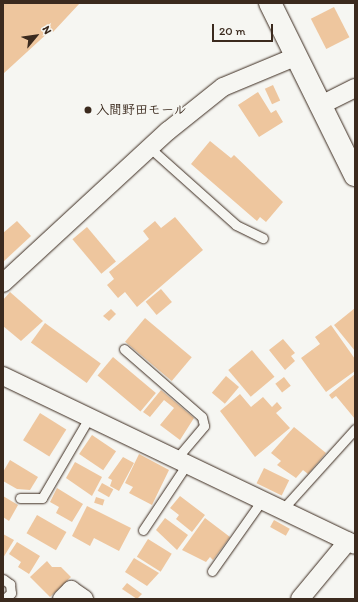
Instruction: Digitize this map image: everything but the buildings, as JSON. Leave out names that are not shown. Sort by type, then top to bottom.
[{"type":"street","points":[[270,3],[319,106],[355,175]]},
{"type":"street","points":[[3,283],[150,148],[223,87],[295,57]]},
{"type":"street","points":[[319,106],[355,88]]},
{"type":"street","points":[[3,376],[352,543],[300,599]]},
{"type":"street","points":[[62,599],[71,590],[84,599]]},
{"type":"lane","points":[[150,148],[236,224],[263,238]]},
{"type":"lane","points":[[124,348],[202,417],[204,426],[143,530]]},
{"type":"lane","points":[[20,498],[42,498],[89,418]]},
{"type":"lane","points":[[282,510],[355,429]]},
{"type":"lane","points":[[212,571],[262,500]]},
{"type":"lane","points":[[3,579],[10,584],[10,593],[4,599]]},
{"type":"place","name":"入間野田モール","points":[[88,110]]}]
